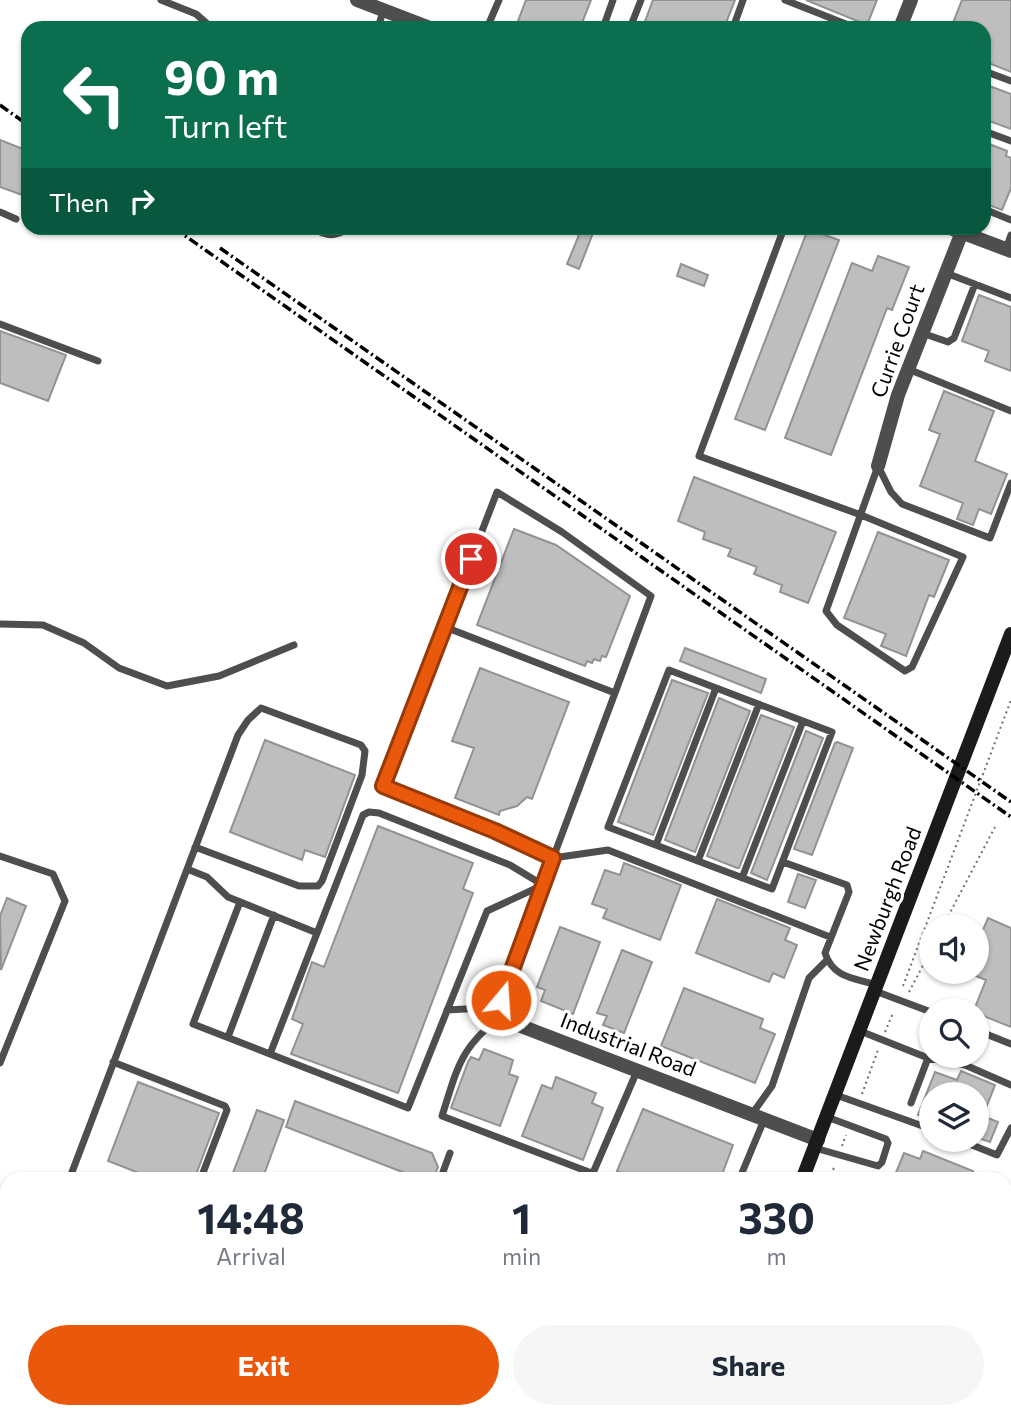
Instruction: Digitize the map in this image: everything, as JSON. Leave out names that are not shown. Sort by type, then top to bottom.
[{"type":"main road","name":"Newburgh Road","points":[[805,1172],[1011,634]]},
{"type":"street","points":[[357,0],[378,5],[414,21]]},
{"type":"street","points":[[903,21],[911,0]]},
{"type":"street","name":"Currie Court","points":[[878,466],[898,395],[946,273],[955,235]]},
{"type":"street","points":[[974,235],[1009,245]]},
{"type":"street","points":[[503,1010],[501,994],[553,858]]},
{"type":"street","name":"Industrial Road","points":[[503,1010],[513,1023],[758,1117],[816,1144]]},
{"type":"lane","points":[[161,0],[196,14],[204,21]]},
{"type":"lane","points":[[490,21],[499,0]]},
{"type":"lane","points":[[606,21],[614,0]]},
{"type":"lane","points":[[633,21],[641,0]]},
{"type":"lane","points":[[736,21],[743,0]]},
{"type":"lane","points":[[785,0],[838,21]]},
{"type":"lane","points":[[991,74],[1011,81]]},
{"type":"lane","points":[[991,134],[1011,141]]},
{"type":"lane","points":[[0,212],[16,219]]},
{"type":"lane","points":[[991,212],[1011,220]]},
{"type":"lane","points":[[781,235],[699,456],[860,515],[963,557],[912,667],[905,671],[837,625],[826,611],[860,515],[878,466]]},
{"type":"lane","points":[[946,273],[1011,298]]},
{"type":"lane","points":[[922,333],[948,342],[954,338],[975,284]]},
{"type":"lane","points":[[0,324],[98,362]]},
{"type":"lane","points":[[908,369],[1011,411]]},
{"type":"lane","points":[[878,466],[891,492],[902,504],[989,538],[1011,483]]},
{"type":"lane","points":[[553,858],[651,596],[562,532],[497,492],[383,786],[495,831],[553,858],[608,850],[830,937]]},
{"type":"lane","points":[[0,624],[43,625],[84,643],[119,668],[167,687],[219,676],[294,645]]},
{"type":"lane","points":[[446,627],[615,693]]},
{"type":"lane","points":[[670,670],[760,704],[832,732],[772,889],[608,827],[670,670]]},
{"type":"lane","points":[[656,845],[716,688]]},
{"type":"lane","points":[[698,861],[760,704]]},
{"type":"lane","points":[[72,1172],[113,1062],[187,869],[195,847],[238,735],[248,720],[261,708],[361,745],[365,751],[362,775],[318,886],[299,886],[195,847]]},
{"type":"lane","points":[[742,877],[803,721]]},
{"type":"lane","points":[[270,1054],[363,815],[379,813],[510,865],[543,885]]},
{"type":"lane","points":[[0,856],[53,874],[65,901],[0,1063]]},
{"type":"lane","points":[[783,862],[847,885],[849,892],[825,953],[829,966],[837,973],[919,1008]]},
{"type":"lane","points":[[187,869],[207,877],[228,897],[317,933]]},
{"type":"lane","points":[[240,902],[193,1024],[408,1108],[487,911],[543,885]]},
{"type":"lane","points":[[228,1037],[274,915]]},
{"type":"lane","points":[[741,1172],[758,1117],[772,1086],[809,978],[827,960]]},
{"type":"lane","points":[[447,1010],[503,1010]]},
{"type":"lane","points":[[503,1010],[462,1055],[442,1116],[590,1172]]},
{"type":"lane","points":[[860,1031],[919,1054]]},
{"type":"lane","points":[[989,1035],[1011,1044]]},
{"type":"lane","points":[[113,1062],[225,1106],[227,1110],[203,1172]]},
{"type":"lane","points":[[911,1103],[924,1068]]},
{"type":"lane","points":[[972,1068],[1011,1085]]},
{"type":"lane","points":[[593,1172],[637,1071]]},
{"type":"lane","points":[[836,1095],[919,1125]]},
{"type":"lane","points":[[816,1144],[878,1166],[882,1162],[888,1143],[886,1139],[827,1117]]},
{"type":"lane","points":[[989,1152],[997,1155],[1011,1128]]},
{"type":"lane","points":[[443,1172],[450,1153]]},
{"type":"path","points":[[903,986],[1011,700]]},
{"type":"path","points":[[949,914],[995,827]]},
{"type":"path","points":[[903,1002],[919,972]]},
{"type":"building","points":[[526,0],[591,0],[583,21],[518,21]]},
{"type":"building","points":[[653,0],[735,0],[727,21],[645,21]]},
{"type":"building","points":[[806,0],[877,0],[869,21],[857,21]]},
{"type":"building","points":[[962,0],[1011,0],[1011,72],[991,64],[991,21],[954,21]]},
{"type":"building","points":[[991,87],[1011,94],[1011,129],[991,122]]},
{"type":"building","points":[[0,140],[21,148],[21,194],[0,187]]},
{"type":"building","points":[[991,145],[1007,151],[1006,156],[1011,158],[1011,188],[1002,210],[991,206]]},
{"type":"building","points":[[579,235],[592,235],[579,269],[567,264]]},
{"type":"building","points":[[806,235],[825,235],[839,240],[765,430],[735,419]]},
{"type":"building","points":[[878,256],[909,267],[892,310],[887,308],[831,455],[785,438],[852,263],[872,271]]},
{"type":"building","points":[[681,264],[708,275],[704,286],[677,276]]},
{"type":"building","points":[[979,295],[1011,307],[1011,371],[985,361],[989,351],[962,341]]},
{"type":"building","points":[[0,331],[66,355],[48,401],[0,383]]},
{"type":"building","points":[[944,391],[994,411],[975,461],[1007,474],[991,514],[979,509],[973,525],[957,519],[963,503],[920,486],[940,434],[929,430]]},
{"type":"building","points":[[694,477],[836,532],[808,603],[780,592],[782,585],[754,574],[757,567],[728,556],[731,549],[703,539],[705,532],[678,521]]},
{"type":"building","points":[[514,529],[556,545],[630,596],[606,657],[602,656],[600,661],[594,659],[592,663],[587,661],[585,666],[477,625]]},
{"type":"building","points":[[878,532],[949,560],[934,597],[929,595],[906,656],[881,646],[886,634],[844,618]]},
{"type":"building","points":[[685,648],[766,679],[761,693],[680,661]]},
{"type":"building","points":[[480,668],[569,702],[532,799],[527,797],[517,806],[500,811],[499,815],[455,798],[474,748],[452,741]]},
{"type":"building","points":[[672,680],[708,693],[653,835],[618,822]]},
{"type":"building","points":[[719,698],[750,711],[695,852],[665,840]]},
{"type":"building","points":[[761,715],[794,727],[737,868],[707,856]]},
{"type":"building","points":[[806,731],[823,738],[767,880],[751,873]]},
{"type":"building","points":[[265,740],[355,775],[325,857],[305,850],[302,860],[230,832]]},
{"type":"building","points":[[837,742],[853,748],[812,855],[794,849]]},
{"type":"building","points":[[378,826],[473,863],[463,889],[473,893],[398,1093],[291,1054],[303,1024],[292,1019],[312,962],[324,967]]},
{"type":"building","points":[[624,863],[681,885],[660,940],[603,918],[607,909],[592,904],[605,870],[620,875]]},
{"type":"building","points":[[798,874],[816,880],[805,908],[788,902]]},
{"type":"building","points":[[7,898],[26,906],[1,970],[0,916]]},
{"type":"building","points":[[717,899],[790,928],[785,940],[797,945],[784,978],[773,973],[769,982],[696,953]]},
{"type":"building","points":[[989,918],[1011,928],[1011,1027],[989,1018],[989,998],[979,998],[984,984],[989,984]]},
{"type":"building","points":[[560,927],[600,942],[573,1014],[541,1001],[545,990],[537,987]]},
{"type":"building","points":[[622,950],[652,962],[624,1033],[603,1025],[607,1016],[597,1013]]},
{"type":"building","points":[[684,988],[763,1019],[760,1028],[775,1034],[755,1083],[661,1046]]},
{"type":"building","points":[[484,1049],[513,1060],[509,1074],[518,1077],[500,1126],[451,1108],[468,1062],[471,1057],[479,1060]]},
{"type":"building","points":[[961,1071],[988,1082],[931,1082],[935,1072],[957,1080]]},
{"type":"building","points":[[556,1077],[596,1093],[592,1103],[603,1108],[583,1160],[522,1136],[542,1085],[552,1089]]},
{"type":"building","points":[[138,1082],[219,1113],[197,1172],[136,1172],[108,1161]]},
{"type":"building","points":[[989,1083],[995,1085],[989,1100]]},
{"type":"building","points":[[295,1101],[432,1153],[438,1167],[436,1172],[402,1172],[286,1127]]},
{"type":"building","points":[[643,1109],[733,1145],[723,1172],[617,1171]]},
{"type":"building","points":[[257,1110],[284,1120],[265,1172],[233,1172]]},
{"type":"building","points":[[989,1118],[998,1122],[989,1142]]},
{"type":"building","points":[[923,1152],[926,1152],[973,1171],[896,1172],[904,1153],[920,1159]]},
{"type":"railway","points":[[0,105],[21,120]]},
{"type":"railway","points":[[184,235],[1011,817]]},
{"type":"railway","points":[[220,248],[1011,802]]},
{"type":"route","points":[[471,559],[383,786],[495,831],[553,858],[501,1000]]}]
